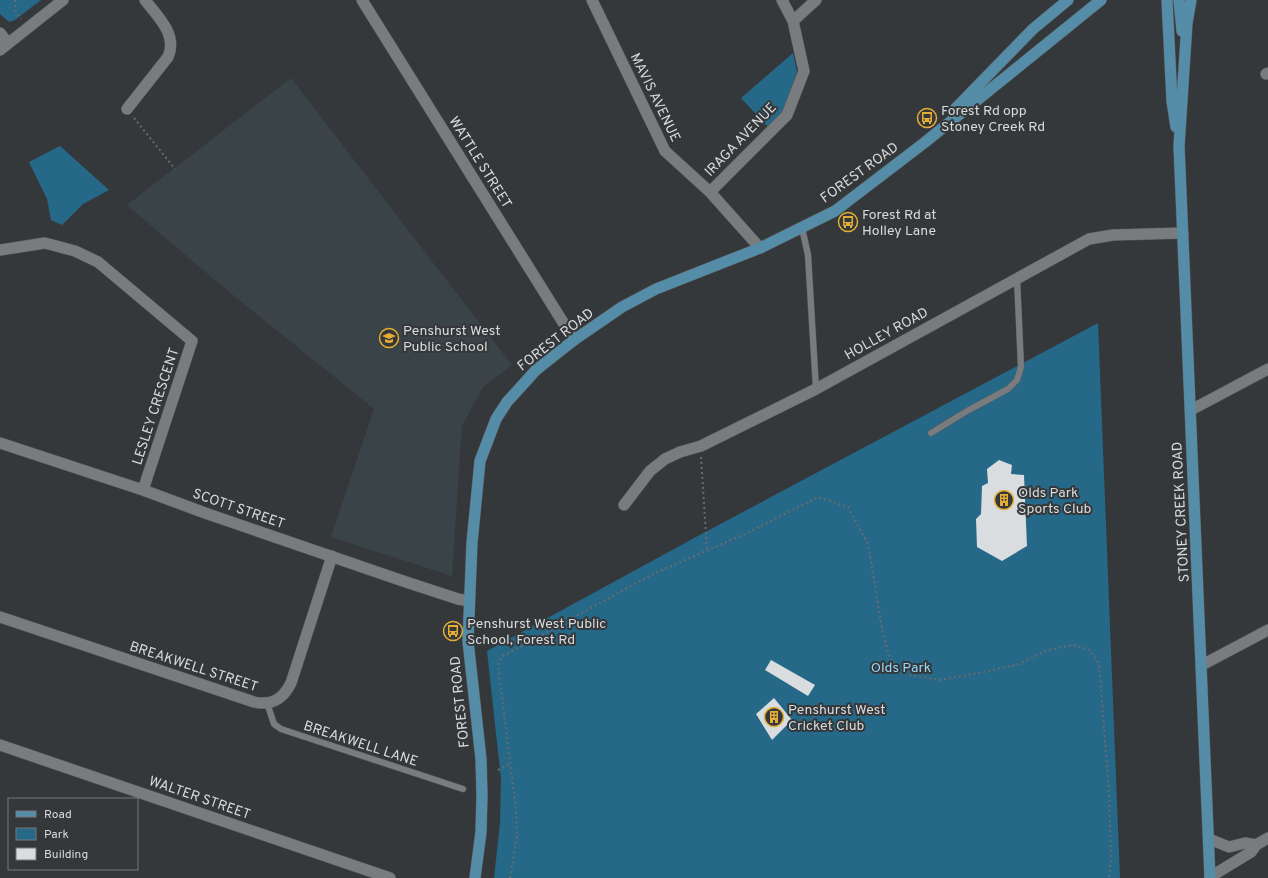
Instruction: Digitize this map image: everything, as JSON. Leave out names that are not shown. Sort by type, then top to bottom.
[{"type":"main road","name":"FOREST ROAD","points":[[924,143],[991,71],[1033,30],[1068,0]]},
{"type":"main road","name":"STONEY CREEK ROAD","points":[[1167,0],[1172,101],[1179,146],[1210,878]]},
{"type":"main road","name":"STONEY CREEK ROAD","points":[[1179,0],[1185,63]]},
{"type":"main road","name":"STONEY CREEK ROAD","points":[[1179,146],[1187,23],[1191,0]]},
{"type":"main road","name":"FOREST ROAD","points":[[475,878],[481,832],[482,795],[480,759],[468,649],[469,601],[476,484],[486,440],[496,418],[515,391],[536,370],[574,340],[640,296],[760,248],[835,211],[924,143],[1101,1]]},
{"type":"street","points":[[0,33],[4,47],[63,0]]},
{"type":"street","points":[[127,109],[168,57],[171,49],[172,42],[167,29],[145,0]]},
{"type":"street","name":"WATTLE STREET","points":[[362,0],[574,340]]},
{"type":"street","name":"MAVIS AVENUE","points":[[592,0],[665,151],[710,192],[760,248]]},
{"type":"street","name":"IRAGA AVENUE","points":[[710,192],[787,115],[804,71],[793,21],[782,0]]},
{"type":"street","points":[[793,21],[816,0]]},
{"type":"street","name":"HOLLEY ROAD","points":[[624,505],[650,471],[665,459],[680,452],[701,446],[816,389],[1089,239],[1113,234],[1183,234]]},
{"type":"street","name":"LESLEY CRESCENT","points":[[0,250],[45,243],[75,251],[98,262],[192,341],[143,490]]},
{"type":"street","points":[[1190,410],[1268,369]]},
{"type":"street","name":"SCOTT STREET","points":[[0,443],[143,490],[205,513],[417,586],[469,601]]},
{"type":"street","name":"BREAKWELL STREET","points":[[0,617],[254,702],[267,703],[283,697],[289,687],[332,556]]},
{"type":"street","points":[[1202,665],[1268,630]]},
{"type":"street","name":"WALTER STREET","points":[[0,745],[390,878]]},
{"type":"street","points":[[1210,878],[1251,852],[1256,845],[1268,838]]},
{"type":"street","points":[[1209,839],[1229,848],[1245,843],[1256,845]]},
{"type":"lane","points":[[802,228],[808,256],[816,389]]},
{"type":"lane","points":[[931,433],[967,410],[1008,390],[1017,380],[1021,367],[1017,278]]},
{"type":"lane","name":"BREAKWELL LANE","points":[[267,703],[274,724],[281,729],[463,789]]},
{"type":"path","points":[[15,0],[16,13],[26,28]]},
{"type":"path","points":[[127,109],[175,169]]},
{"type":"path","points":[[701,446],[707,551]]},
{"type":"path","points":[[510,878],[517,836],[498,665],[501,657],[655,573],[747,534],[818,497],[848,507],[868,544],[883,634],[890,659],[908,675],[940,680],[1019,664],[1048,650],[1073,645],[1090,650],[1099,664],[1109,792],[1111,858],[1109,878]]},
{"type":"path","points":[[498,770],[510,764]]},
{"type":"shaded area","name":"Penshurst West Public School","points":[[291,78],[512,365],[483,387],[462,426],[452,576],[331,537],[374,409],[217,282],[127,205]]},
{"type":"green space","points":[[0,0],[41,0],[15,20],[9,22],[0,14]]},
{"type":"green space","points":[[793,53],[797,72],[784,111],[768,127],[741,98]]},
{"type":"green space","points":[[60,146],[109,190],[83,204],[62,225],[51,220],[47,199],[29,162]]},
{"type":"green space","name":"Olds Park","points":[[1098,323],[1120,878],[494,878],[500,823],[501,779],[487,651],[696,537]]},
{"type":"building","name":"Olds Park Sports Club","points":[[999,460],[1012,465],[1011,474],[1024,475],[1027,546],[1002,561],[977,547],[976,519],[981,514],[982,486],[988,483],[987,469]]},
{"type":"building","points":[[771,660],[815,685],[808,696],[765,670]]},
{"type":"building","name":"Penshurst West Cricket Club","points":[[774,698],[792,720],[772,740],[756,714]]},
{"type":"place","name":"Forest Rd opp Stoney Creek Rd","points":[[927,118]]},
{"type":"place","name":"Forest Rd at Holley Lane","points":[[848,222]]},
{"type":"place","name":"Penshurst West Public School","points":[[389,338]]},
{"type":"place","name":"Olds Park Sports Club","points":[[1004,500]]},
{"type":"place","name":"Penshurst West Public School, Forest Rd","points":[[453,631]]},
{"type":"place","name":"Penshurst West Cricket Club","points":[[774,717]]}]
